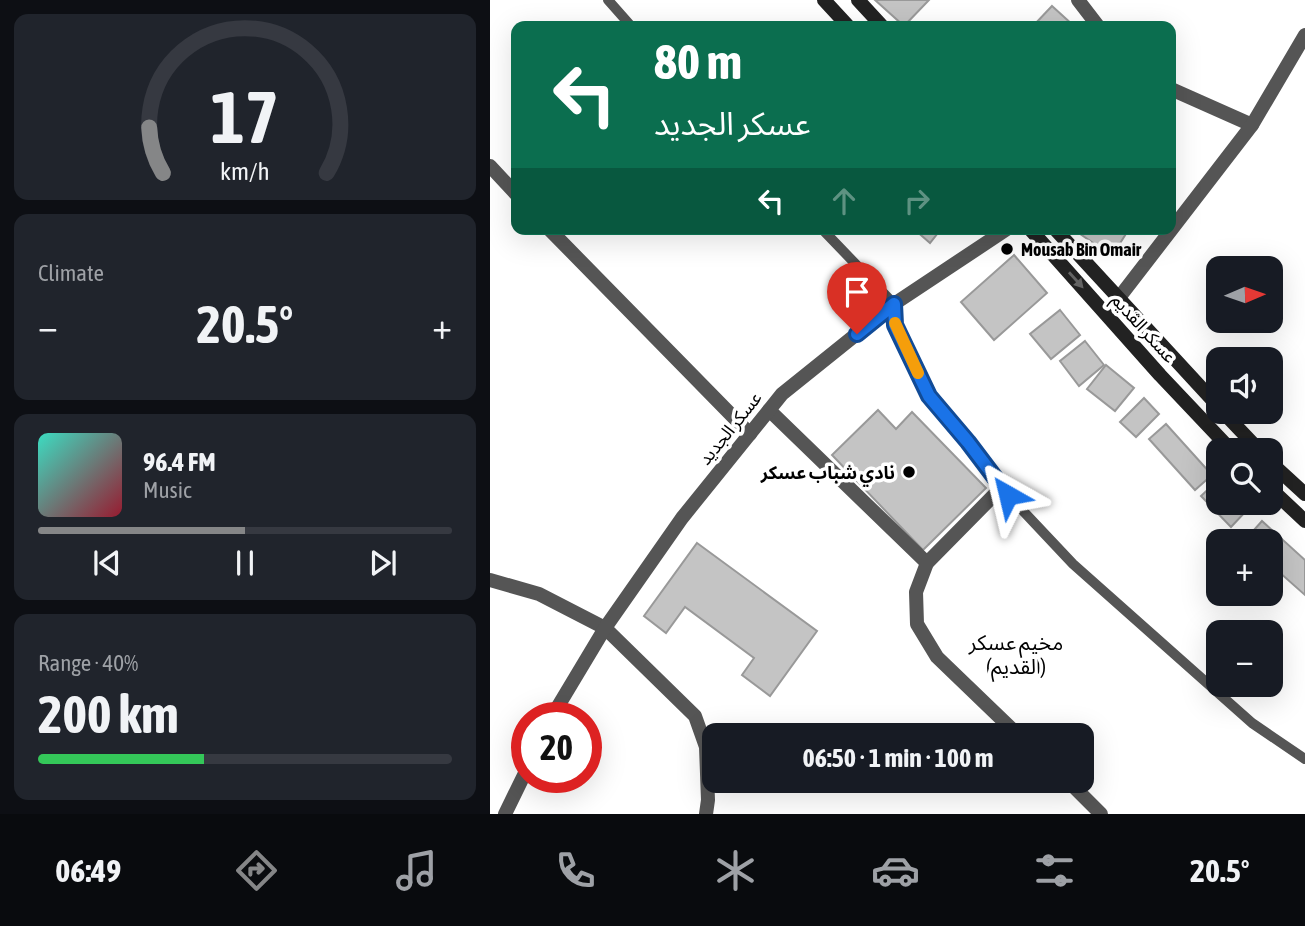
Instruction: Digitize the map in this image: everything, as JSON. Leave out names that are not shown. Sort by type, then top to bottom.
[{"type":"street","points":[[824,0],[843,21]]},
{"type":"street","points":[[858,0],[877,21]]},
{"type":"street","points":[[1078,0],[1094,21]]},
{"type":"street","points":[[1176,224],[1252,125],[1305,35]]},
{"type":"street","points":[[1176,91],[1252,125]]},
{"type":"street","points":[[490,166],[511,189]]},
{"type":"street","points":[[555,235],[750,434]]},
{"type":"street","name":"عسكر الجديد","points":[[560,702],[604,628],[682,518],[782,394],[894,304],[998,235]]},
{"type":"street","name":"عسكر القديم","points":[[1035,235],[1220,438]]},
{"type":"street","name":"عسكر القديم","points":[[1060,235],[1206,394]]},
{"type":"street","points":[[1118,299],[1167,235]]},
{"type":"street","points":[[769,410],[928,563]]},
{"type":"street","points":[[1235,424],[1248,438]]},
{"type":"street","points":[[1283,474],[1305,494]]},
{"type":"street","points":[[1002,488],[928,563],[916,592],[917,624],[937,657],[1006,723]]},
{"type":"street","points":[[1283,500],[1305,521]]},
{"type":"street","points":[[490,580],[538,594],[604,628],[695,716],[706,747],[706,814]]},
{"type":"street","points":[[505,814],[515,793]]},
{"type":"street","points":[[1079,793],[1101,814]]},
{"type":"lane","points":[[608,0],[627,21]]},
{"type":"lane","points":[[828,235],[894,304],[895,325],[929,396],[1002,488],[1073,564],[1252,723],[1305,759]]},
{"type":"building","points":[[875,0],[929,0],[909,21],[898,21]]},
{"type":"building","points":[[1052,6],[1068,21],[1038,21]]},
{"type":"building","points":[[921,235],[936,235],[930,243]]},
{"type":"building","points":[[1082,235],[1125,235],[1112,256]]},
{"type":"building","points":[[1014,255],[1047,293],[994,340],[961,302]]},
{"type":"building","points":[[1060,310],[1080,335],[1051,359],[1030,334]]},
{"type":"building","points":[[1085,341],[1104,365],[1079,386],[1060,361]]},
{"type":"building","points":[[1106,365],[1134,388],[1115,411],[1087,389]]},
{"type":"building","points":[[1144,398],[1159,414],[1136,437],[1120,422]]},
{"type":"building","name":"نادي شباب عسكر","points":[[878,410],[896,429],[912,412],[986,488],[923,550],[832,455]]},
{"type":"building","points":[[1166,424],[1206,468],[1206,480],[1195,490],[1149,439]]},
{"type":"building","points":[[1219,515],[1242,515],[1231,527]]},
{"type":"building","points":[[1262,521],[1271,529],[1255,529]]},
{"type":"building","points":[[1283,540],[1305,560],[1305,595],[1283,576]]},
{"type":"building","points":[[697,543],[817,631],[770,696],[742,675],[754,658],[685,607],[666,633],[644,616]]},
{"type":"slow traffic","points":[[895,323],[918,373]]},
{"type":"place","name":"Mousab Bin Omair","points":[[1007,249]]},
{"type":"place","name":"نادي شباب عسكر","points":[[909,472]]},
{"type":"district","name":"مخيم عسكر (القديم)","points":[[1016,654]]},
{"type":"route","points":[[857,334],[894,304],[895,325],[929,396],[1008,495]]}]
